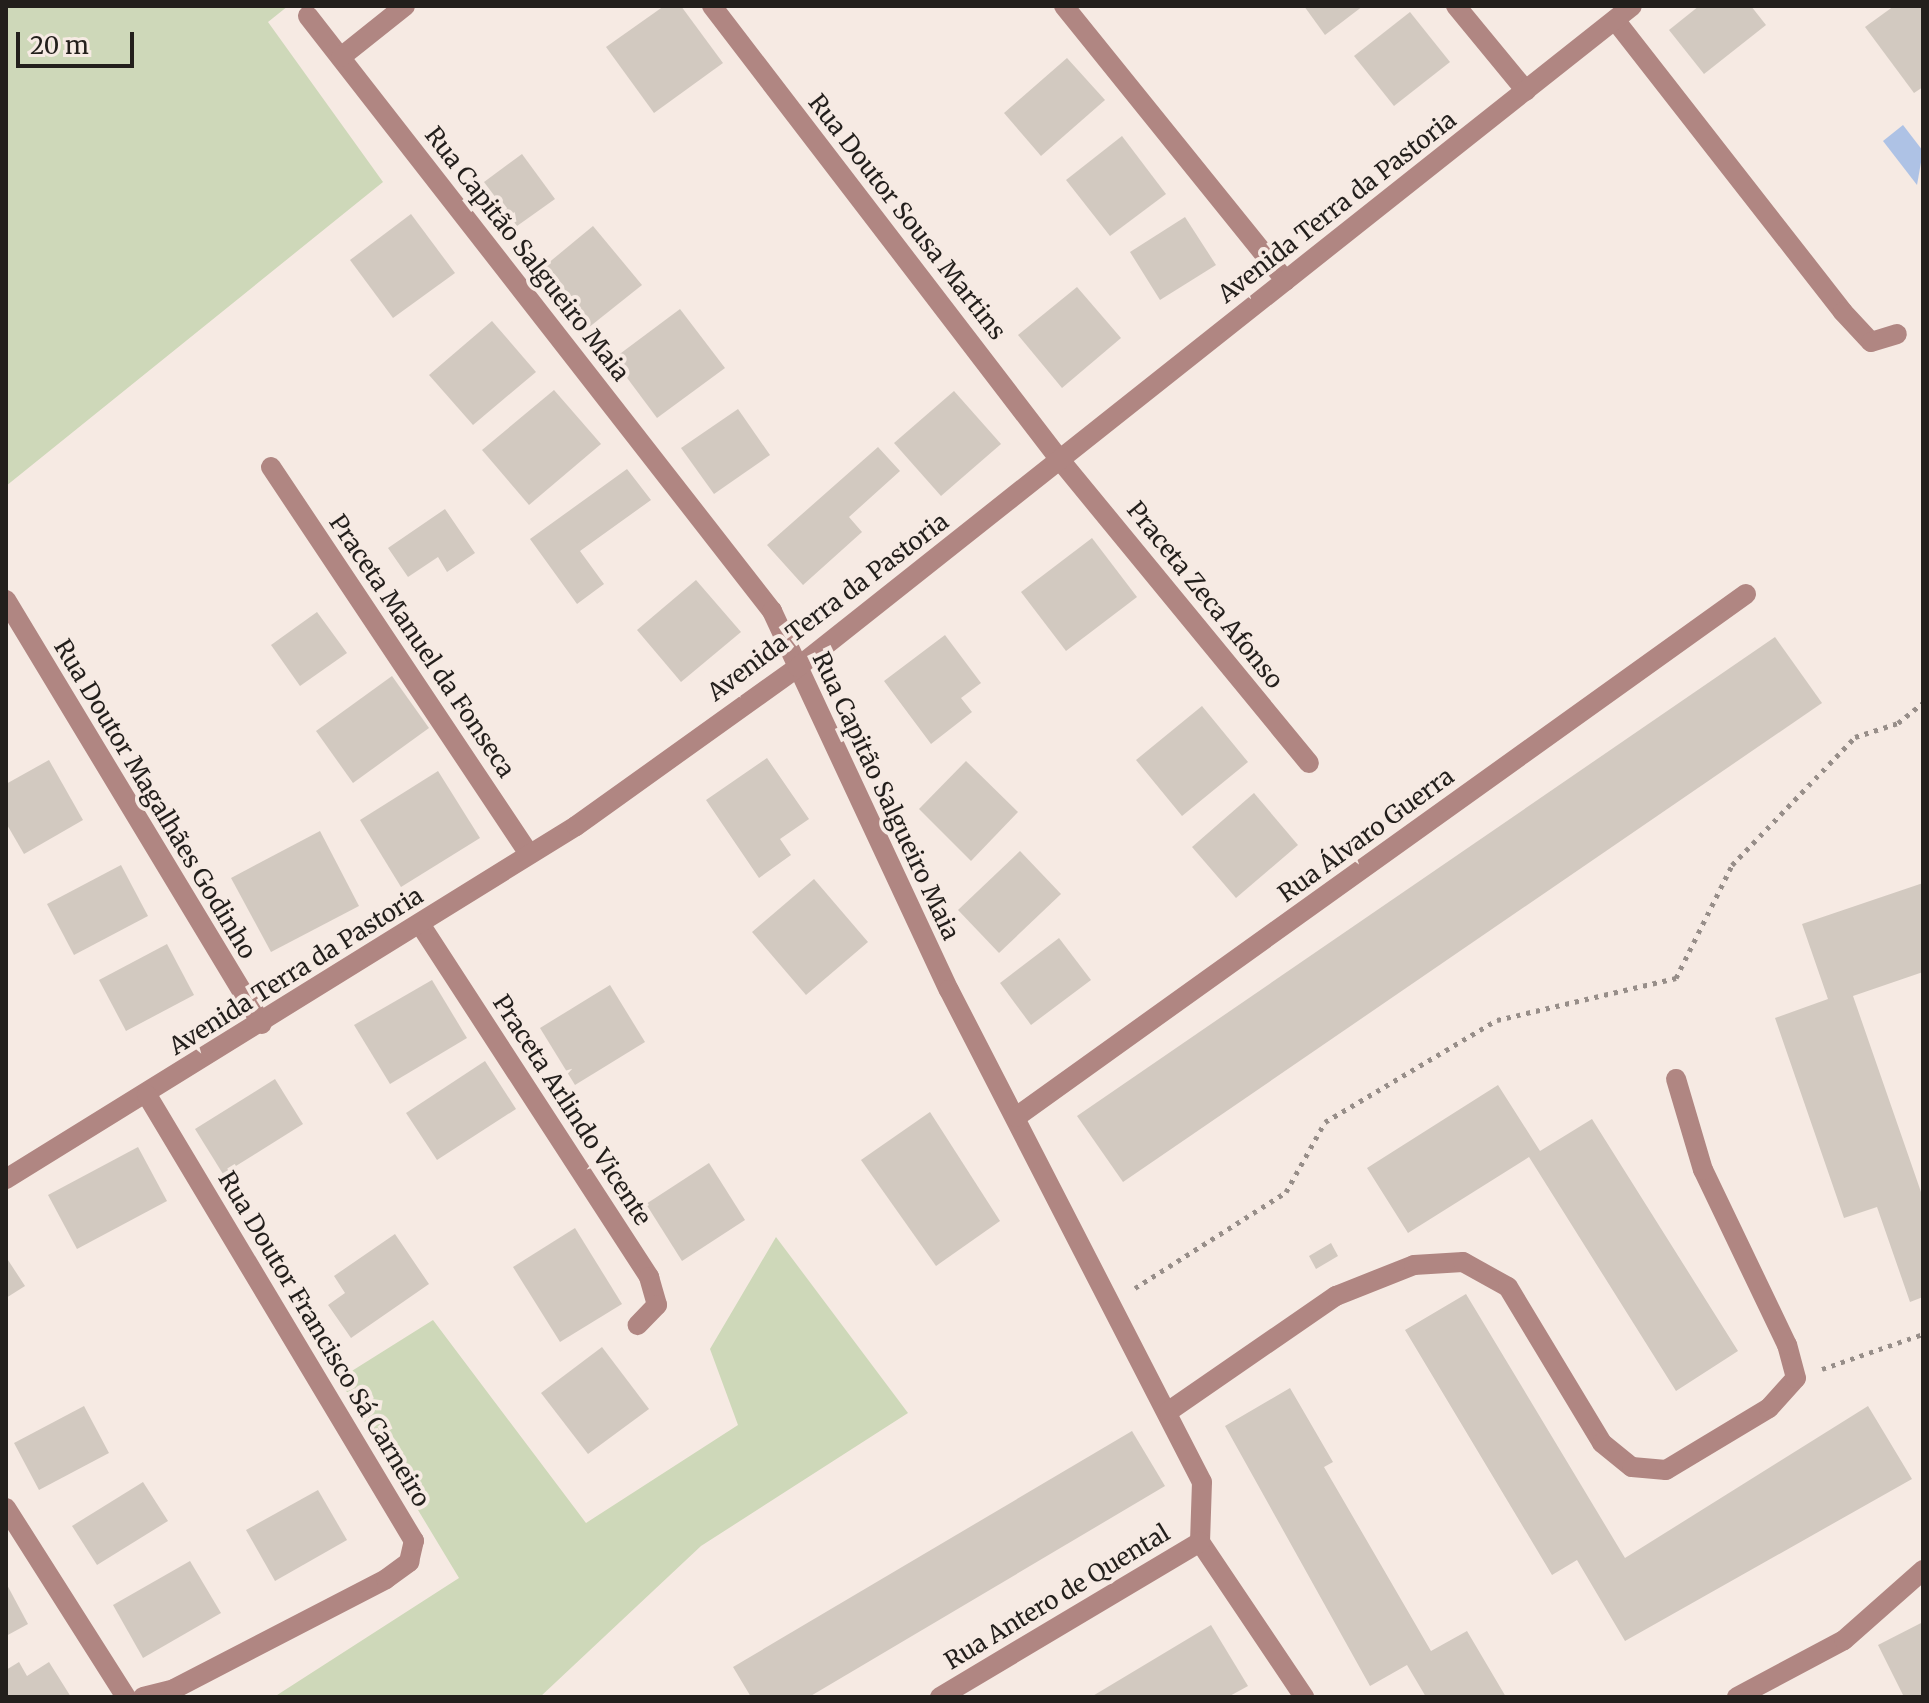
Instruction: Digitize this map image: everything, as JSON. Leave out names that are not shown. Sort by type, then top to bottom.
[{"type":"street","points":[[341,57],[405,6]]},
{"type":"street","name":"Rua Doutor Sousa Martins","points":[[712,6],[1060,460]]},
{"type":"street","points":[[1064,6],[1286,281]]},
{"type":"street","points":[[1456,6],[1526,91]]},
{"type":"street","name":"Avenida Terra da Pastoria","points":[[6,1179],[262,1024],[529,854],[798,667],[1632,6]]},
{"type":"street","name":"Rua Capitão Salgueiro Maia","points":[[308,16],[772,611],[1016,1117],[1113,1301],[1202,1482],[1200,1542]]},
{"type":"street","points":[[1615,20],[1843,312],[1871,342],[1897,334]]},
{"type":"street","name":"Praceta Zeca Afonso","points":[[1060,460],[1309,763]]},
{"type":"street","name":"Praceta Manuel da Fonseca","points":[[271,467],[529,854]]},
{"type":"street","name":"Rua Álvaro Guerra","points":[[1016,1117],[1746,594]]},
{"type":"street","name":"Rua Doutor Magalhães Godinho","points":[[6,600],[262,1024]]},
{"type":"street","name":"Praceta Arlindo Vicente","points":[[420,924],[649,1277],[657,1305],[638,1325]]},
{"type":"street","points":[[1169,1411],[1336,1296],[1414,1265],[1463,1262],[1508,1287],[1602,1443],[1632,1467],[1666,1470],[1769,1408],[1796,1378],[1787,1345],[1703,1170],[1676,1079]]},
{"type":"street","name":"Rua Doutor Francisco Sá Carneiro","points":[[143,1697],[174,1689],[386,1579],[409,1562],[414,1541],[147,1095]]},
{"type":"street","points":[[6,1508],[126,1697]]},
{"type":"street","points":[[1200,1542],[1304,1697]]},
{"type":"street","name":"Rua Antero de Quental","points":[[940,1697],[1200,1542]]},
{"type":"street","points":[[1737,1697],[1844,1640],[1923,1570]]},
{"type":"path","points":[[1113,1301],[1286,1192],[1325,1122],[1497,1020],[1676,978],[1732,865],[1855,737],[1898,723],[1923,703]]},
{"type":"path","points":[[1856,1357],[1923,1334]]},
{"type":"green space","points":[[6,6],[288,6],[268,22],[383,182],[6,486]]},
{"type":"green space","points":[[776,1237],[908,1413],[701,1546],[540,1697],[274,1697],[459,1578],[339,1379],[433,1320],[586,1523],[738,1425],[710,1349]]},
{"type":"water","points":[[1903,125],[1923,151],[1917,185],[1883,141]]},
{"type":"building","points":[[664,6],[681,6],[723,63],[654,113],[606,47]]},
{"type":"building","points":[[1304,6],[1363,6],[1325,35]]},
{"type":"building","points":[[1699,6],[1751,6],[1766,25],[1704,74],[1669,30]]},
{"type":"building","points":[[1894,6],[1923,6],[1923,87],[1914,93],[1865,27]]},
{"type":"building","points":[[1410,12],[1450,62],[1394,106],[1354,56]]},
{"type":"building","points":[[1067,58],[1105,100],[1041,156],[1004,113]]},
{"type":"building","points":[[1122,136],[1166,194],[1110,236],[1066,180]]},
{"type":"building","points":[[522,154],[555,199],[517,226],[484,182]]},
{"type":"building","points":[[411,214],[455,273],[393,318],[350,260]]},
{"type":"building","points":[[1185,217],[1216,265],[1160,300],[1130,252]]},
{"type":"building","points":[[593,226],[642,285],[583,332],[535,274]]},
{"type":"building","points":[[1077,287],[1121,338],[1062,388],[1018,335]]},
{"type":"building","points":[[680,309],[725,368],[657,418],[613,359]]},
{"type":"building","points":[[492,321],[536,372],[473,425],[429,375]]},
{"type":"building","points":[[554,390],[601,444],[529,505],[482,450]]},
{"type":"building","points":[[954,391],[1001,444],[941,496],[894,443]]},
{"type":"building","points":[[738,409],[770,455],[714,494],[681,448]]},
{"type":"building","points":[[878,447],[900,471],[849,517],[862,532],[803,585],[767,545]]},
{"type":"building","points":[[627,469],[651,500],[580,551],[604,584],[577,604],[530,539]]},
{"type":"building","points":[[445,509],[475,553],[447,572],[438,557],[408,577],[388,548]]},
{"type":"building","points":[[1092,538],[1137,597],[1066,651],[1021,592]]},
{"type":"building","points":[[696,580],[741,632],[681,682],[637,630]]},
{"type":"building","points":[[317,612],[347,653],[300,686],[271,645]]},
{"type":"building","points":[[945,635],[981,683],[961,698],[972,712],[931,744],[884,681]]},
{"type":"building","points":[[1775,637],[1822,703],[1123,1182],[1077,1116]]},
{"type":"building","points":[[392,676],[429,728],[353,783],[316,731]]},
{"type":"building","points":[[1202,706],[1248,762],[1182,816],[1136,760]]},
{"type":"building","points":[[767,758],[809,819],[780,839],[791,855],[759,878],[706,800]]},
{"type":"building","points":[[49,760],[83,820],[24,854],[6,823],[6,784]]},
{"type":"building","points":[[966,761],[1018,812],[971,861],[919,809]]},
{"type":"building","points":[[438,771],[480,838],[401,887],[360,820]]},
{"type":"building","points":[[1254,793],[1298,845],[1236,898],[1192,847]]},
{"type":"building","points":[[320,831],[359,906],[271,952],[231,878]]},
{"type":"building","points":[[1020,851],[1061,894],[999,953],[958,910]]},
{"type":"building","points":[[121,865],[148,916],[74,955],[47,904]]},
{"type":"building","points":[[814,879],[868,942],[806,995],[752,932]]},
{"type":"building","points":[[1923,883],[1923,972],[1853,996],[1921,1192],[1923,1297],[1910,1302],[1877,1207],[1844,1218],[1775,1018],[1828,999],[1802,924]]},
{"type":"building","points":[[1059,938],[1091,980],[1031,1025],[1000,983]]},
{"type":"building","points":[[167,944],[194,995],[126,1031],[99,980]]},
{"type":"building","points":[[432,980],[467,1038],[390,1084],[354,1025]]},
{"type":"building","points":[[610,985],[645,1042],[575,1085],[540,1028]]},
{"type":"building","points":[[485,1061],[516,1109],[437,1160],[406,1113]]},
{"type":"building","points":[[275,1079],[303,1124],[223,1174],[195,1129]]},
{"type":"building","points":[[1498,1085],[1540,1151],[1592,1119],[1738,1351],[1676,1391],[1529,1157],[1408,1233],[1367,1168]]},
{"type":"building","points":[[930,1112],[1000,1221],[936,1266],[861,1160]]},
{"type":"building","points":[[138,1147],[167,1201],[77,1249],[48,1195]]},
{"type":"building","points":[[709,1163],[745,1220],[682,1261],[646,1204]]},
{"type":"building","points":[[575,1228],[622,1304],[560,1342],[513,1267]]},
{"type":"building","points":[[395,1234],[429,1284],[351,1338],[328,1305],[345,1293],[334,1276]]},
{"type":"building","points":[[1331,1243],[1338,1256],[1316,1269],[1309,1256]]},
{"type":"building","points":[[6,1257],[25,1286],[6,1298]]},
{"type":"building","points":[[1466,1294],[1625,1558],[1868,1406],[1912,1479],[1625,1641],[1577,1560],[1552,1575],[1405,1330]]},
{"type":"building","points":[[602,1347],[649,1409],[588,1454],[541,1393]]},
{"type":"building","points":[[1290,1388],[1333,1462],[1324,1467],[1431,1651],[1467,1631],[1506,1697],[1426,1697],[1407,1665],[1370,1686],[1225,1426]]},
{"type":"building","points":[[84,1406],[109,1453],[39,1490],[14,1443]]},
{"type":"building","points":[[1132,1431],[1165,1486],[809,1697],[751,1697],[733,1667]]},
{"type":"building","points":[[143,1482],[168,1521],[97,1565],[72,1526]]},
{"type":"building","points":[[318,1490],[347,1540],[275,1581],[246,1530]]},
{"type":"building","points":[[190,1561],[221,1613],[143,1658],[113,1605]]},
{"type":"building","points":[[6,1583],[28,1624],[6,1636]]},
{"type":"building","points":[[1923,1622],[1923,1697],[1904,1697],[1878,1645]]},
{"type":"building","points":[[1211,1625],[1248,1686],[1228,1697],[1091,1697]]},
{"type":"building","points":[[19,1662],[27,1676],[49,1662],[71,1697],[6,1697],[6,1670]]}]
